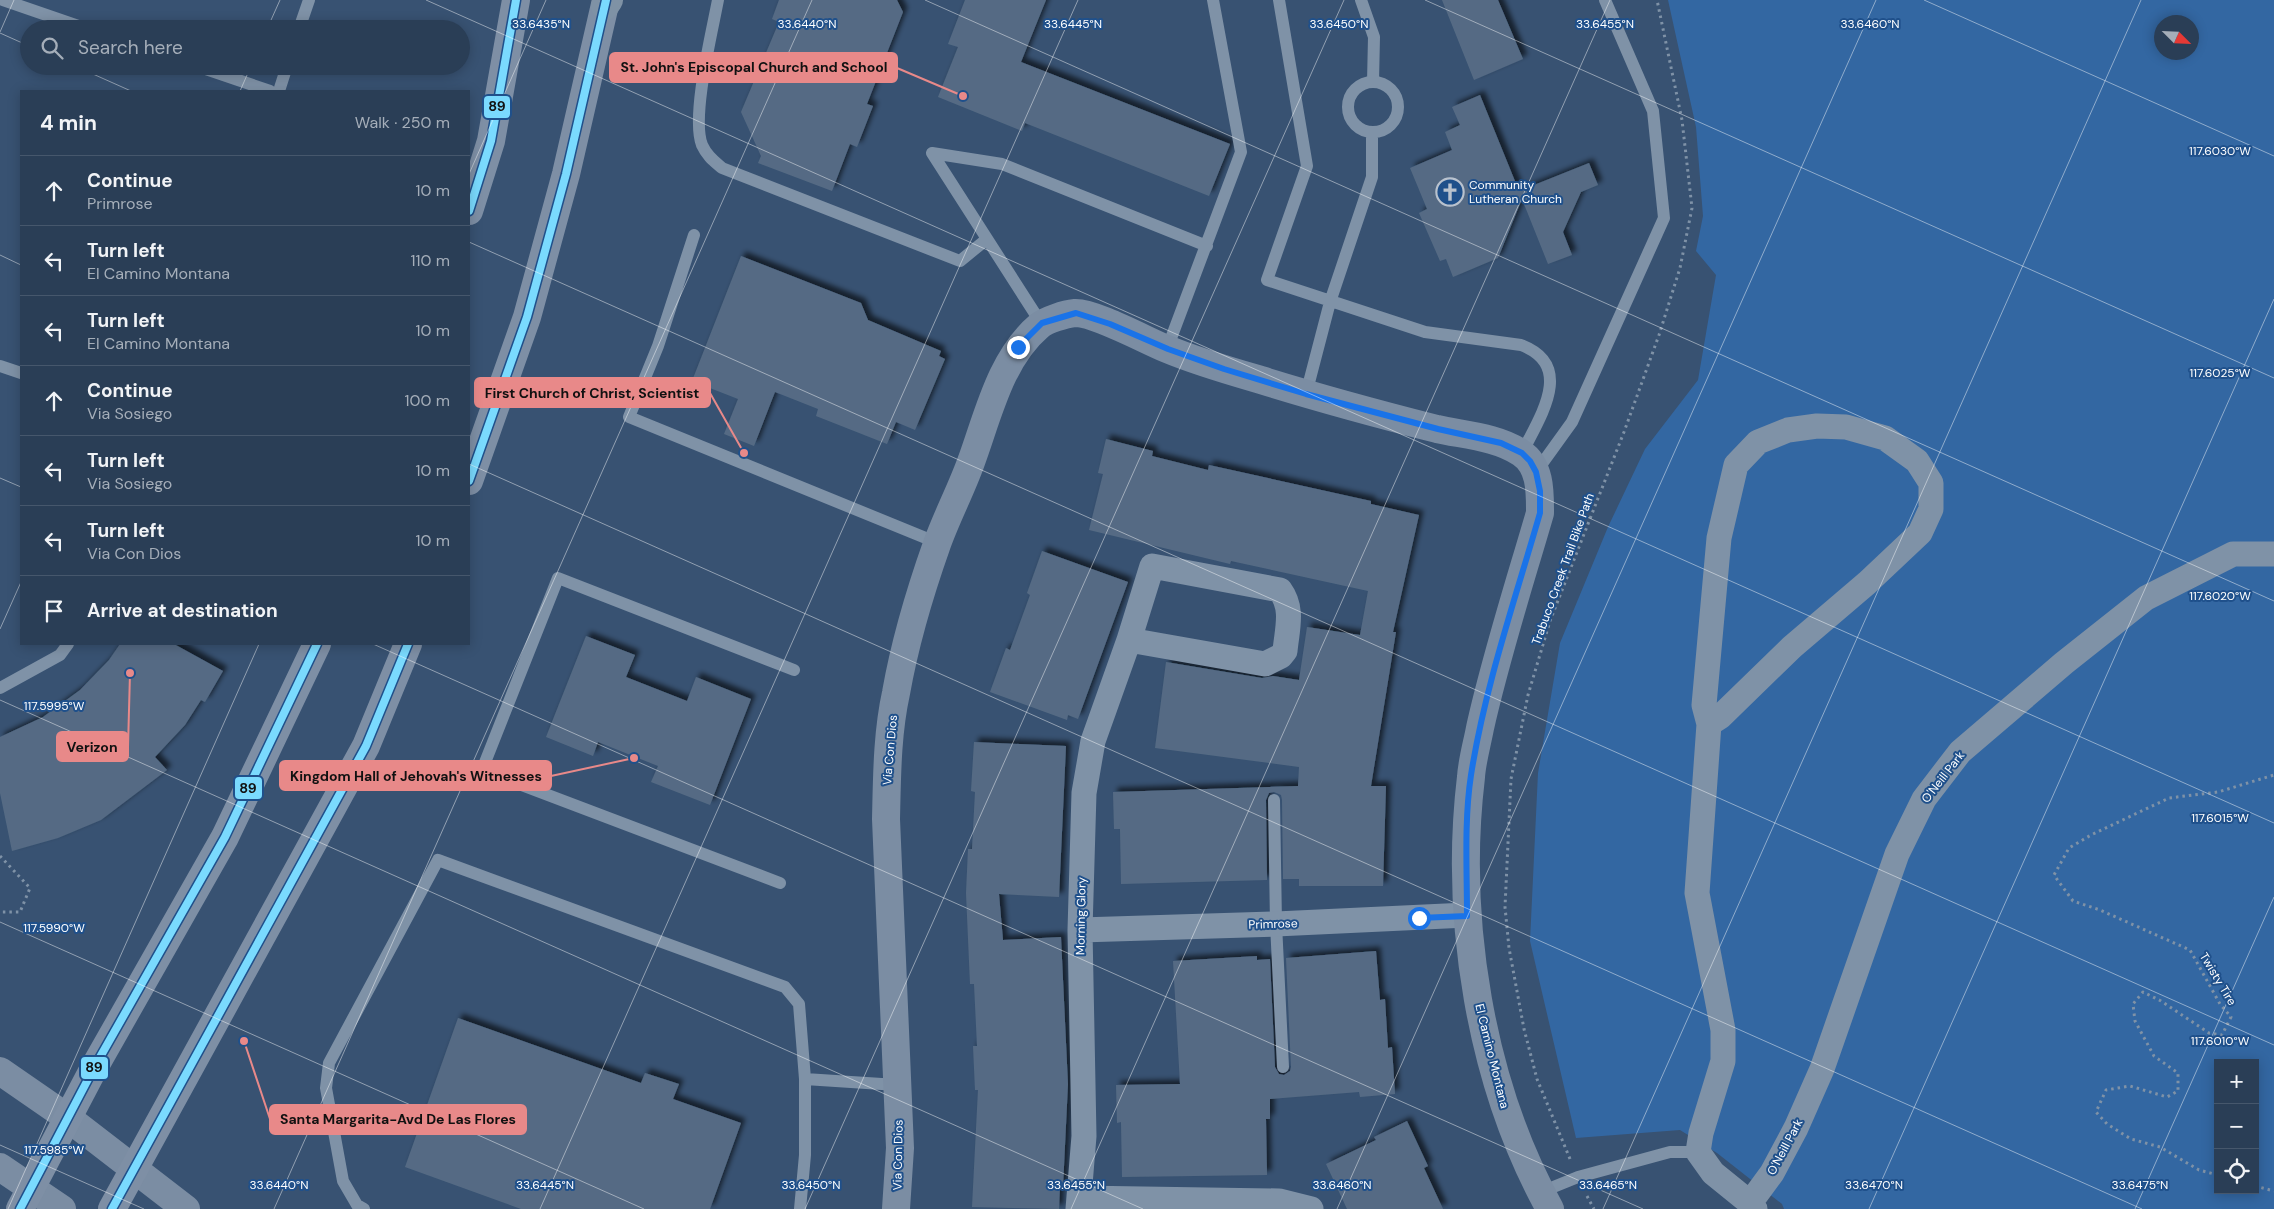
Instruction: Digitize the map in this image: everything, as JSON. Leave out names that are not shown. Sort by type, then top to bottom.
[{"type":"main road","points":[[470,208],[491,141],[516,0]]},
{"type":"main road","points":[[470,478],[527,317],[566,174],[607,2]]},
{"type":"main road","points":[[26,1199],[68,1118],[196,885],[225,837],[317,645]]},
{"type":"main road","points":[[112,1209],[366,746],[408,645]]},
{"type":"street","points":[[1042,323],[1076,313],[1110,324],[1168,349],[1306,394],[1438,429],[1520,456]]},
{"type":"street","name":"Via Con Dios","points":[[896,1209],[900,1148],[886,819],[888,767],[897,686],[910,628],[938,543],[1002,377],[1018,347],[1042,323]]},
{"type":"street","points":[[1698,1152],[1701,1133],[1723,1061],[1723,1030],[1697,893],[1709,724],[1704,704],[1719,538],[1736,466],[1758,442],[1788,430],[1817,426],[1846,427],[1885,438],[1917,461],[1931,483],[1931,509],[1920,533],[1867,583],[1792,647],[1720,717],[1709,724]]},
{"type":"street","name":"El Camino Montana","points":[[1520,456],[1540,491],[1540,513],[1487,698],[1471,776],[1467,826],[1467,916],[1481,1020],[1506,1112],[1545,1200]]},
{"type":"street","name":"O'Neill Park","points":[[1698,1152],[1713,1173],[1752,1206],[1796,1128],[1822,1070],[1897,854],[1924,799],[1960,752],[2064,663],[2146,598],[2233,554],[2274,554]]},
{"type":"street","name":"Morning Glory","points":[[1129,640],[1265,664],[1281,656],[1285,651],[1290,609],[1280,590],[1152,566],[1129,640],[1093,741],[1084,793],[1080,930],[1084,1136],[1078,1204],[1279,1201],[1311,1209]]},
{"type":"street","name":"Primrose","points":[[1080,930],[1467,916]]},
{"type":"street","points":[[0,1071],[68,1118],[186,1209]]},
{"type":"street","points":[[0,1167],[26,1199],[62,1209]]},
{"type":"lane","points":[[3,0],[61,20]]},
{"type":"lane","points":[[302,20],[309,0]]},
{"type":"lane","points":[[718,0],[699,108],[699,127],[702,144],[709,157],[722,168],[960,261],[987,239]]},
{"type":"lane","points":[[1168,349],[1241,152],[1213,0]]},
{"type":"lane","points":[[1279,0],[1307,166],[1267,280],[1425,332],[1521,345],[1534,350],[1545,361],[1550,374],[1549,398],[1520,456]]},
{"type":"lane","points":[[1361,0],[1374,37],[1372,82]]},
{"type":"lane","points":[[1520,456],[1572,422],[1664,218],[1653,111],[1605,0]]},
{"type":"lane","points":[[223,75],[267,90]]},
{"type":"lane","points":[[279,90],[284,75]]},
{"type":"lane","points":[[1372,82],[1388,87],[1397,100],[1398,108],[1396,116],[1387,128],[1372,132],[1357,126],[1348,112],[1348,103],[1351,95],[1357,88],[1372,82]]},
{"type":"lane","points":[[1306,394],[1330,302],[1372,177],[1372,132]]},
{"type":"lane","points":[[1042,323],[932,153],[1002,164],[1207,246]]},
{"type":"lane","points":[[694,235],[658,346],[629,417],[938,543]]},
{"type":"lane","points":[[0,366],[20,373]]},
{"type":"lane","points":[[780,883],[482,770],[558,578],[794,670]]},
{"type":"lane","points":[[0,688],[60,655],[67,645]]},
{"type":"lane","points":[[1274,800],[1276,924],[1283,1067]]},
{"type":"lane","points":[[364,1209],[358,1205],[343,1181],[326,1088],[329,1063],[438,860],[785,987],[800,1004],[805,1079],[805,1155],[800,1209]]},
{"type":"lane","points":[[805,1079],[897,1085]]},
{"type":"lane","points":[[1545,1200],[1578,1177],[1670,1152],[1698,1152]]},
{"type":"path","name":"Trabuco Creek Trail Bike Path","points":[[1578,1177],[1538,1080],[1524,1029],[1509,948],[1505,907],[1510,779],[1528,696],[1550,621],[1624,432],[1659,335],[1680,268],[1692,208],[1681,111],[1657,0]]},
{"type":"path","name":"Twisty Tire","points":[[2214,1174],[2198,1170],[2160,1148],[2131,1139],[2107,1124],[2096,1112],[2106,1090],[2130,1086],[2167,1097],[2178,1091],[2178,1073],[2154,1056],[2135,1020],[2132,1004],[2143,992],[2161,1000],[2209,1033],[2222,1035],[2231,1018],[2220,1004],[2190,950],[2100,910],[2073,901],[2054,875],[2069,848],[2091,835],[2169,798],[2218,792],[2274,775]]},
{"type":"path","points":[[0,856],[30,888],[20,912],[0,912]]},
{"type":"path","points":[[2259,1187],[2274,1191]]},
{"type":"shaded area","points":[[1668,0],[2274,0],[2274,1209],[1784,1209],[1782,1204],[1717,1153],[1680,1130],[1576,1138],[1530,941],[1538,773],[1560,643],[1608,527],[1645,449],[1698,380],[1716,275],[1696,251],[1703,216],[1696,127]]},
{"type":"building","points":[[779,0],[897,0],[903,12],[867,104],[873,106],[857,147],[850,144],[832,191],[758,163],[761,156],[741,112],[779,22],[772,19]]},
{"type":"building","points":[[965,0],[1046,0],[1021,62],[1230,144],[1209,196],[1025,123],[1022,131],[938,97],[958,47],[948,44]]},
{"type":"building","points":[[1442,0],[1498,0],[1523,59],[1474,80]]},
{"type":"building","points":[[1480,95],[1519,191],[1589,163],[1598,185],[1581,192],[1563,232],[1572,255],[1548,264],[1522,199],[1498,258],[1453,277],[1446,259],[1440,261],[1419,213],[1427,209],[1410,168],[1452,150],[1445,132],[1460,125],[1452,107]]},
{"type":"building","points":[[741,256],[861,303],[868,320],[941,351],[939,356],[945,359],[915,430],[896,422],[887,444],[816,416],[818,409],[775,392],[754,446],[724,434],[738,399],[692,381]]},
{"type":"building","points":[[1106,439],[1153,451],[1152,456],[1208,470],[1209,465],[1371,501],[1371,504],[1419,515],[1393,632],[1396,632],[1371,786],[1386,786],[1383,886],[1299,886],[1299,879],[1283,879],[1282,800],[1281,795],[1274,792],[1269,793],[1266,800],[1267,880],[1121,884],[1120,829],[1114,829],[1113,792],[1298,786],[1299,767],[1155,748],[1166,662],[1262,678],[1273,676],[1299,680],[1307,627],[1360,635],[1368,591],[1231,561],[1230,564],[1089,530],[1103,474],[1098,473]]},
{"type":"building","points":[[1042,551],[1128,582],[1078,719],[1068,715],[1067,720],[990,692],[1006,648],[1010,650],[1030,595],[1027,593]]},
{"type":"building","points":[[586,636],[635,655],[626,677],[687,701],[696,677],[751,699],[710,805],[651,782],[658,766],[598,742],[593,756],[546,737]]},
{"type":"building","points":[[119,645],[176,645],[223,671],[205,702],[201,700],[185,725],[155,757],[167,770],[101,820],[58,838],[12,851],[0,793],[0,737],[43,717],[80,690],[109,660]]},
{"type":"building","points":[[974,742],[1066,746],[1059,897],[999,894],[1003,940],[1061,937],[1068,1084],[1063,1187],[1060,1186],[1059,1209],[972,1207],[978,1090],[975,1090],[973,1046],[977,1046],[974,984],[970,984],[966,893],[968,849],[972,849],[975,792],[971,791]]},
{"type":"building","points":[[1376,951],[1380,1000],[1385,999],[1388,1048],[1392,1047],[1395,1094],[1360,1097],[1359,1092],[1270,1099],[1270,1119],[1266,1119],[1267,1175],[1122,1177],[1121,1122],[1117,1123],[1116,1085],[1180,1084],[1173,961],[1257,956],[1257,960],[1270,959],[1275,1067],[1279,1074],[1284,1075],[1290,1071],[1291,1067],[1286,958]]},
{"type":"building","points":[[458,1018],[641,1083],[645,1073],[679,1084],[673,1099],[741,1123],[710,1209],[521,1209],[405,1167]]},
{"type":"building","points":[[1407,1121],[1428,1166],[1424,1168],[1443,1209],[1347,1209],[1326,1164],[1376,1140],[1374,1137]]},
{"type":"transit line","name":"89","points":[[470,208],[491,141],[516,0]]},
{"type":"transit line","name":"89","points":[[470,478],[527,317],[566,174],[606,0]]},
{"type":"transit line","name":"89","points":[[20,1209],[95,1066],[225,837],[317,645]]},
{"type":"transit line","name":"89","points":[[112,1209],[366,746],[408,645]]},
{"type":"place","name":"St. John's Episcopal Church and School","points":[[963,96]]},
{"type":"place","name":"Community Lutheran Church","points":[[1450,192]]},
{"type":"place","name":"First Church of Christ, Scientist","points":[[744,453]]},
{"type":"place","name":"Verizon","points":[[130,673]]},
{"type":"place","name":"Kingdom Hall of Jehovah's Witnesses","points":[[634,758]]},
{"type":"place","name":"Santa Margarita-Avd De Las Flores","points":[[244,1041]]},
{"type":"route","points":[[1018,347],[1042,323],[1076,313],[1110,324],[1168,349],[1224,369],[1306,394],[1438,429],[1501,443],[1522,453],[1530,461],[1536,472],[1540,491],[1540,513],[1511,608],[1487,698],[1471,776],[1467,826],[1467,916],[1419,918]]}]
